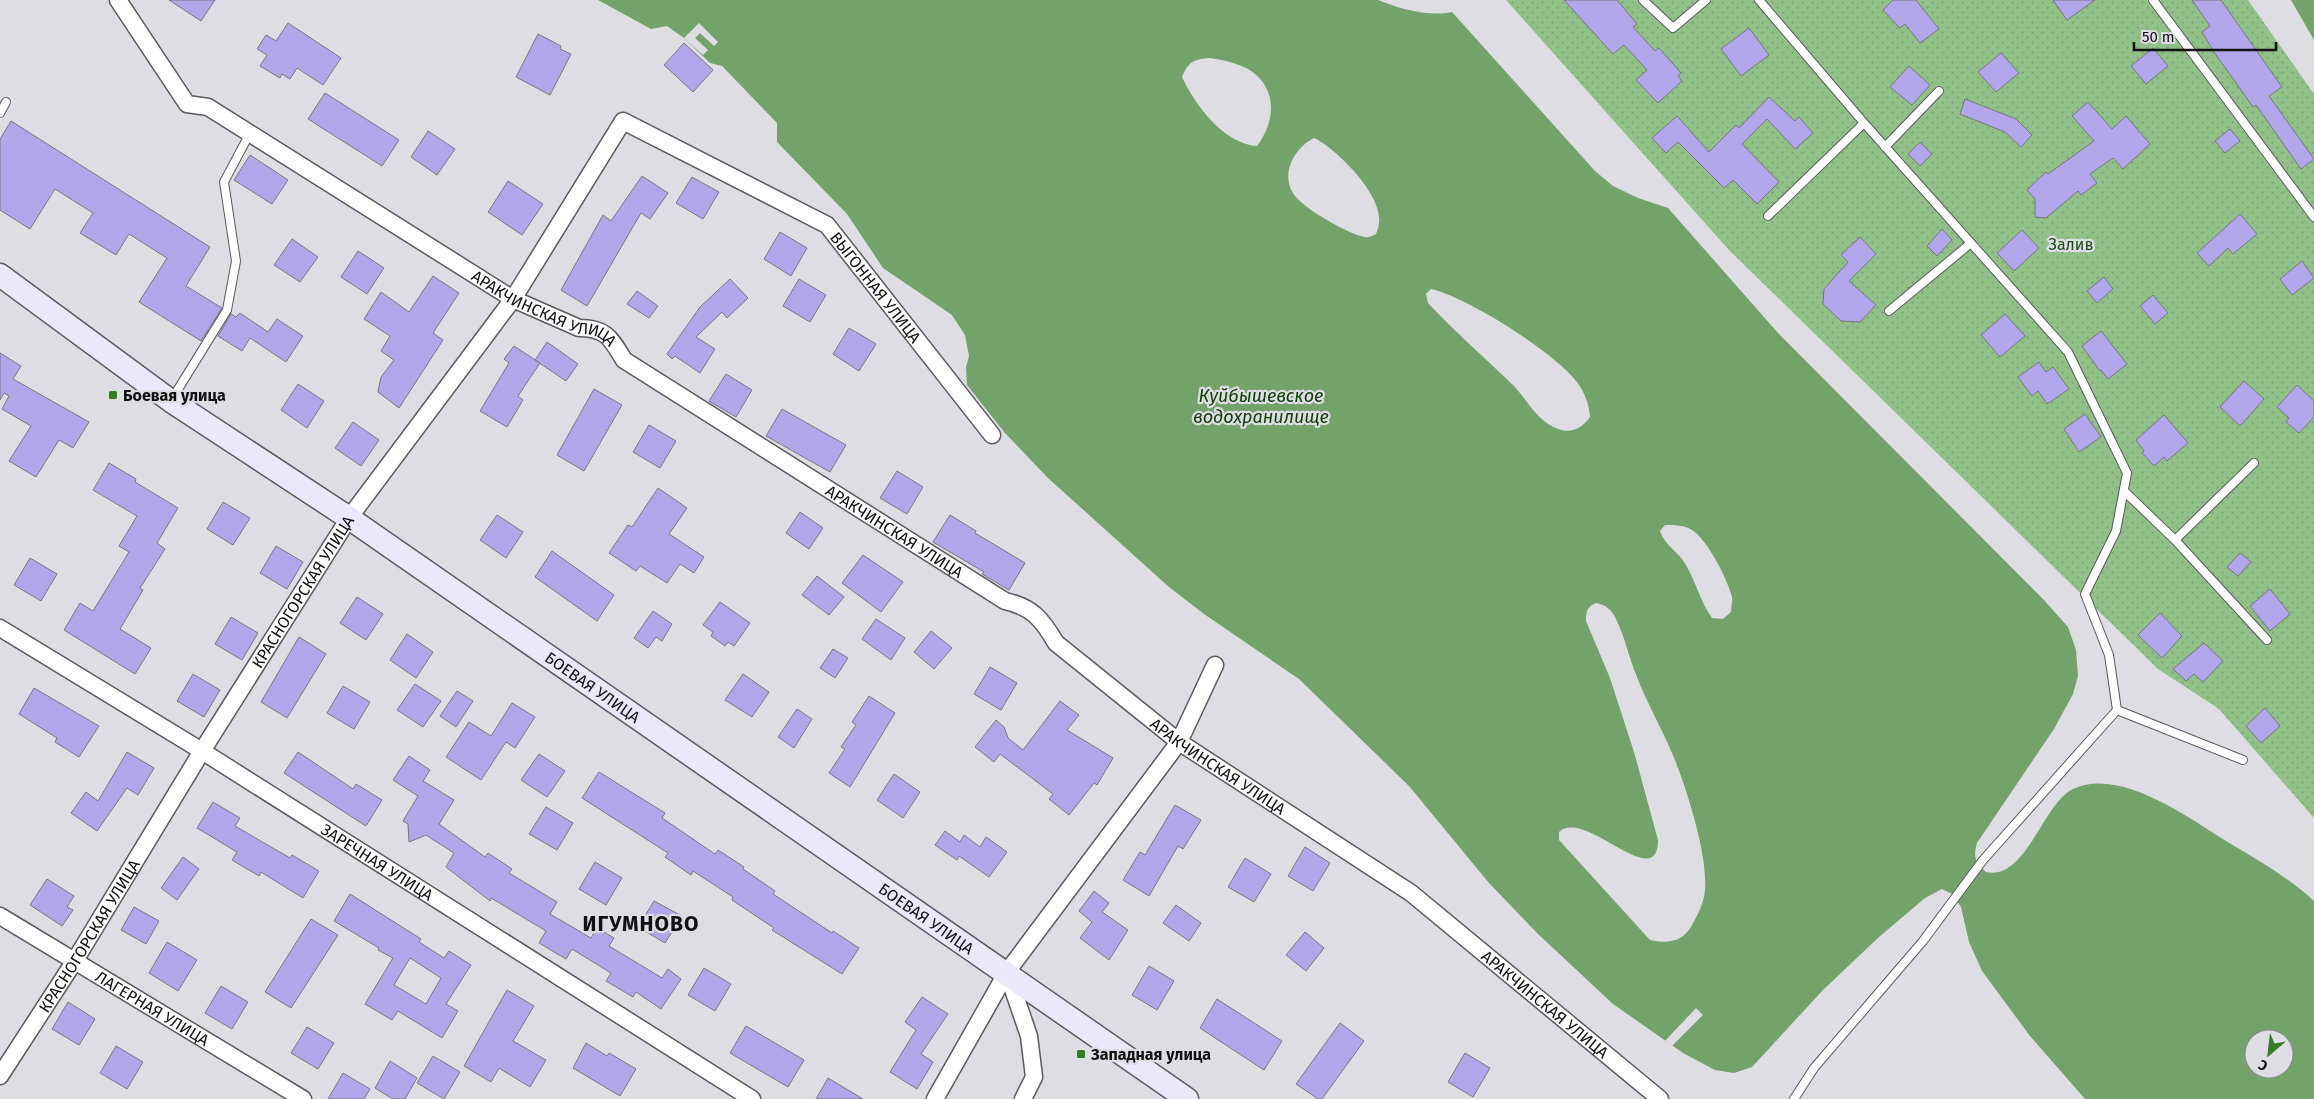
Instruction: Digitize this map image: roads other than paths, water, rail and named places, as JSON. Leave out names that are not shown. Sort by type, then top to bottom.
[{"type":"main road","name":"БОЕВАЯ УЛИЦА","points":[[0,275],[171,401],[349,518],[1007,972],[1187,1099]]},
{"type":"street","name":"АРАКЧИНСКАЯ УЛИЦА","points":[[118,0],[187,104],[208,107],[513,299],[579,328],[591,328],[611,338],[624,360],[1005,601],[1023,605],[1044,622],[1056,643],[1179,742],[1411,893],[1660,1099]]},
{"type":"street","name":"КРАСНОГОРСКАЯ УЛИЦА","points":[[0,1076],[74,962],[202,751],[349,518],[513,299],[622,120]]},
{"type":"street","name":"ВЫГОННАЯ УЛИЦА","points":[[622,120],[827,225],[992,435]]},
{"type":"street","name":"ЗАРЕЧНАЯ УЛИЦА","points":[[0,628],[202,751],[752,1099]]},
{"type":"street","points":[[936,1099],[1007,972],[1179,742],[1216,665]]},
{"type":"street","name":"ЛАГЕРНАЯ УЛИЦА","points":[[0,916],[303,1099]]},
{"type":"street","points":[[1007,972],[1029,1036],[1034,1078],[1023,1099]]},
{"type":"lane","points":[[1643,0],[1673,28],[1706,0]]},
{"type":"lane","points":[[1759,0],[1885,147],[2068,352],[2127,473],[2116,531],[2085,594],[2109,655],[2116,710],[1983,860],[1923,941],[1814,1068],[1794,1099]]},
{"type":"lane","points":[[2153,0],[2314,217]]},
{"type":"lane","points":[[1885,147],[1939,91]]},
{"type":"lane","points":[[0,113],[6,102]]},
{"type":"lane","points":[[1768,216],[1864,123]]},
{"type":"lane","points":[[171,401],[227,310],[236,261],[224,182],[250,133]]},
{"type":"lane","points":[[1889,311],[1971,243]]},
{"type":"lane","points":[[2175,540],[2254,463]]},
{"type":"lane","points":[[2124,491],[2175,540],[2267,640]]},
{"type":"lane","points":[[2116,710],[2243,760]]},
{"type":"water","name":"Куйбышевское водохранилище","points":[[598,0],[1378,0],[1424,13],[1452,12],[1595,171],[1613,186],[1638,198],[1668,208],[1778,333],[2043,599],[2068,627],[2076,650],[2078,676],[2073,694],[2054,729],[1977,843],[1976,859],[1982,868],[1986,872],[2000,872],[2012,865],[2033,839],[2052,809],[2062,797],[2073,789],[2091,784],[2111,784],[2132,789],[2173,808],[2272,869],[2314,901],[2314,1099],[2085,1099],[2030,1036],[1982,971],[1969,942],[1961,907],[1952,894],[1942,889],[1925,898],[1879,937],[1823,990],[1752,1067],[1734,1073],[1715,1070],[1683,1053],[1613,1004],[1538,934],[1489,883],[1409,786],[1299,679],[1204,614],[1169,587],[1048,478],[1005,433],[967,385],[966,367],[969,356],[965,335],[952,315],[883,268],[847,214],[777,142],[777,123],[722,66],[710,63],[684,38],[667,26],[651,29]],"holes":[[[1210,58],[1235,63],[1244,67],[1258,76],[1265,85],[1271,105],[1270,115],[1268,126],[1257,146],[1245,144],[1222,131],[1203,111],[1182,77],[1192,62]],[[1314,138],[1324,144],[1357,174],[1374,199],[1379,224],[1376,234],[1366,237],[1348,231],[1317,214],[1295,196],[1290,188],[1289,171],[1295,155]],[[1431,289],[1466,303],[1509,327],[1550,356],[1577,382],[1586,399],[1590,417],[1580,427],[1568,431],[1558,429],[1544,421],[1514,386],[1428,303],[1426,294]],[[1665,525],[1689,528],[1698,535],[1710,551],[1722,571],[1732,597],[1731,612],[1723,619],[1712,618],[1686,565],[1662,536],[1660,531]],[[1596,603],[1606,607],[1613,613],[1616,619],[1641,687],[1678,767],[1700,840],[1705,875],[1705,890],[1702,904],[1688,931],[1680,938],[1674,940],[1663,942],[1650,940],[1559,840],[1559,832],[1570,827],[1585,830],[1633,855],[1646,858],[1655,854],[1658,840],[1634,752],[1610,678],[1586,621],[1589,608]]]},
{"type":"water","points":[[2291,0],[2314,0],[2314,40]]},
{"type":"place","name":"Боевая улица","points":[[113,395]]},
{"type":"place","name":"Западная улица","points":[[1081,1054]]},
{"type":"district","name":"ИГУМНОВО","points":[[641,924]]},
{"type":"park label","name":"Залив","points":[[2071,244]]}]
